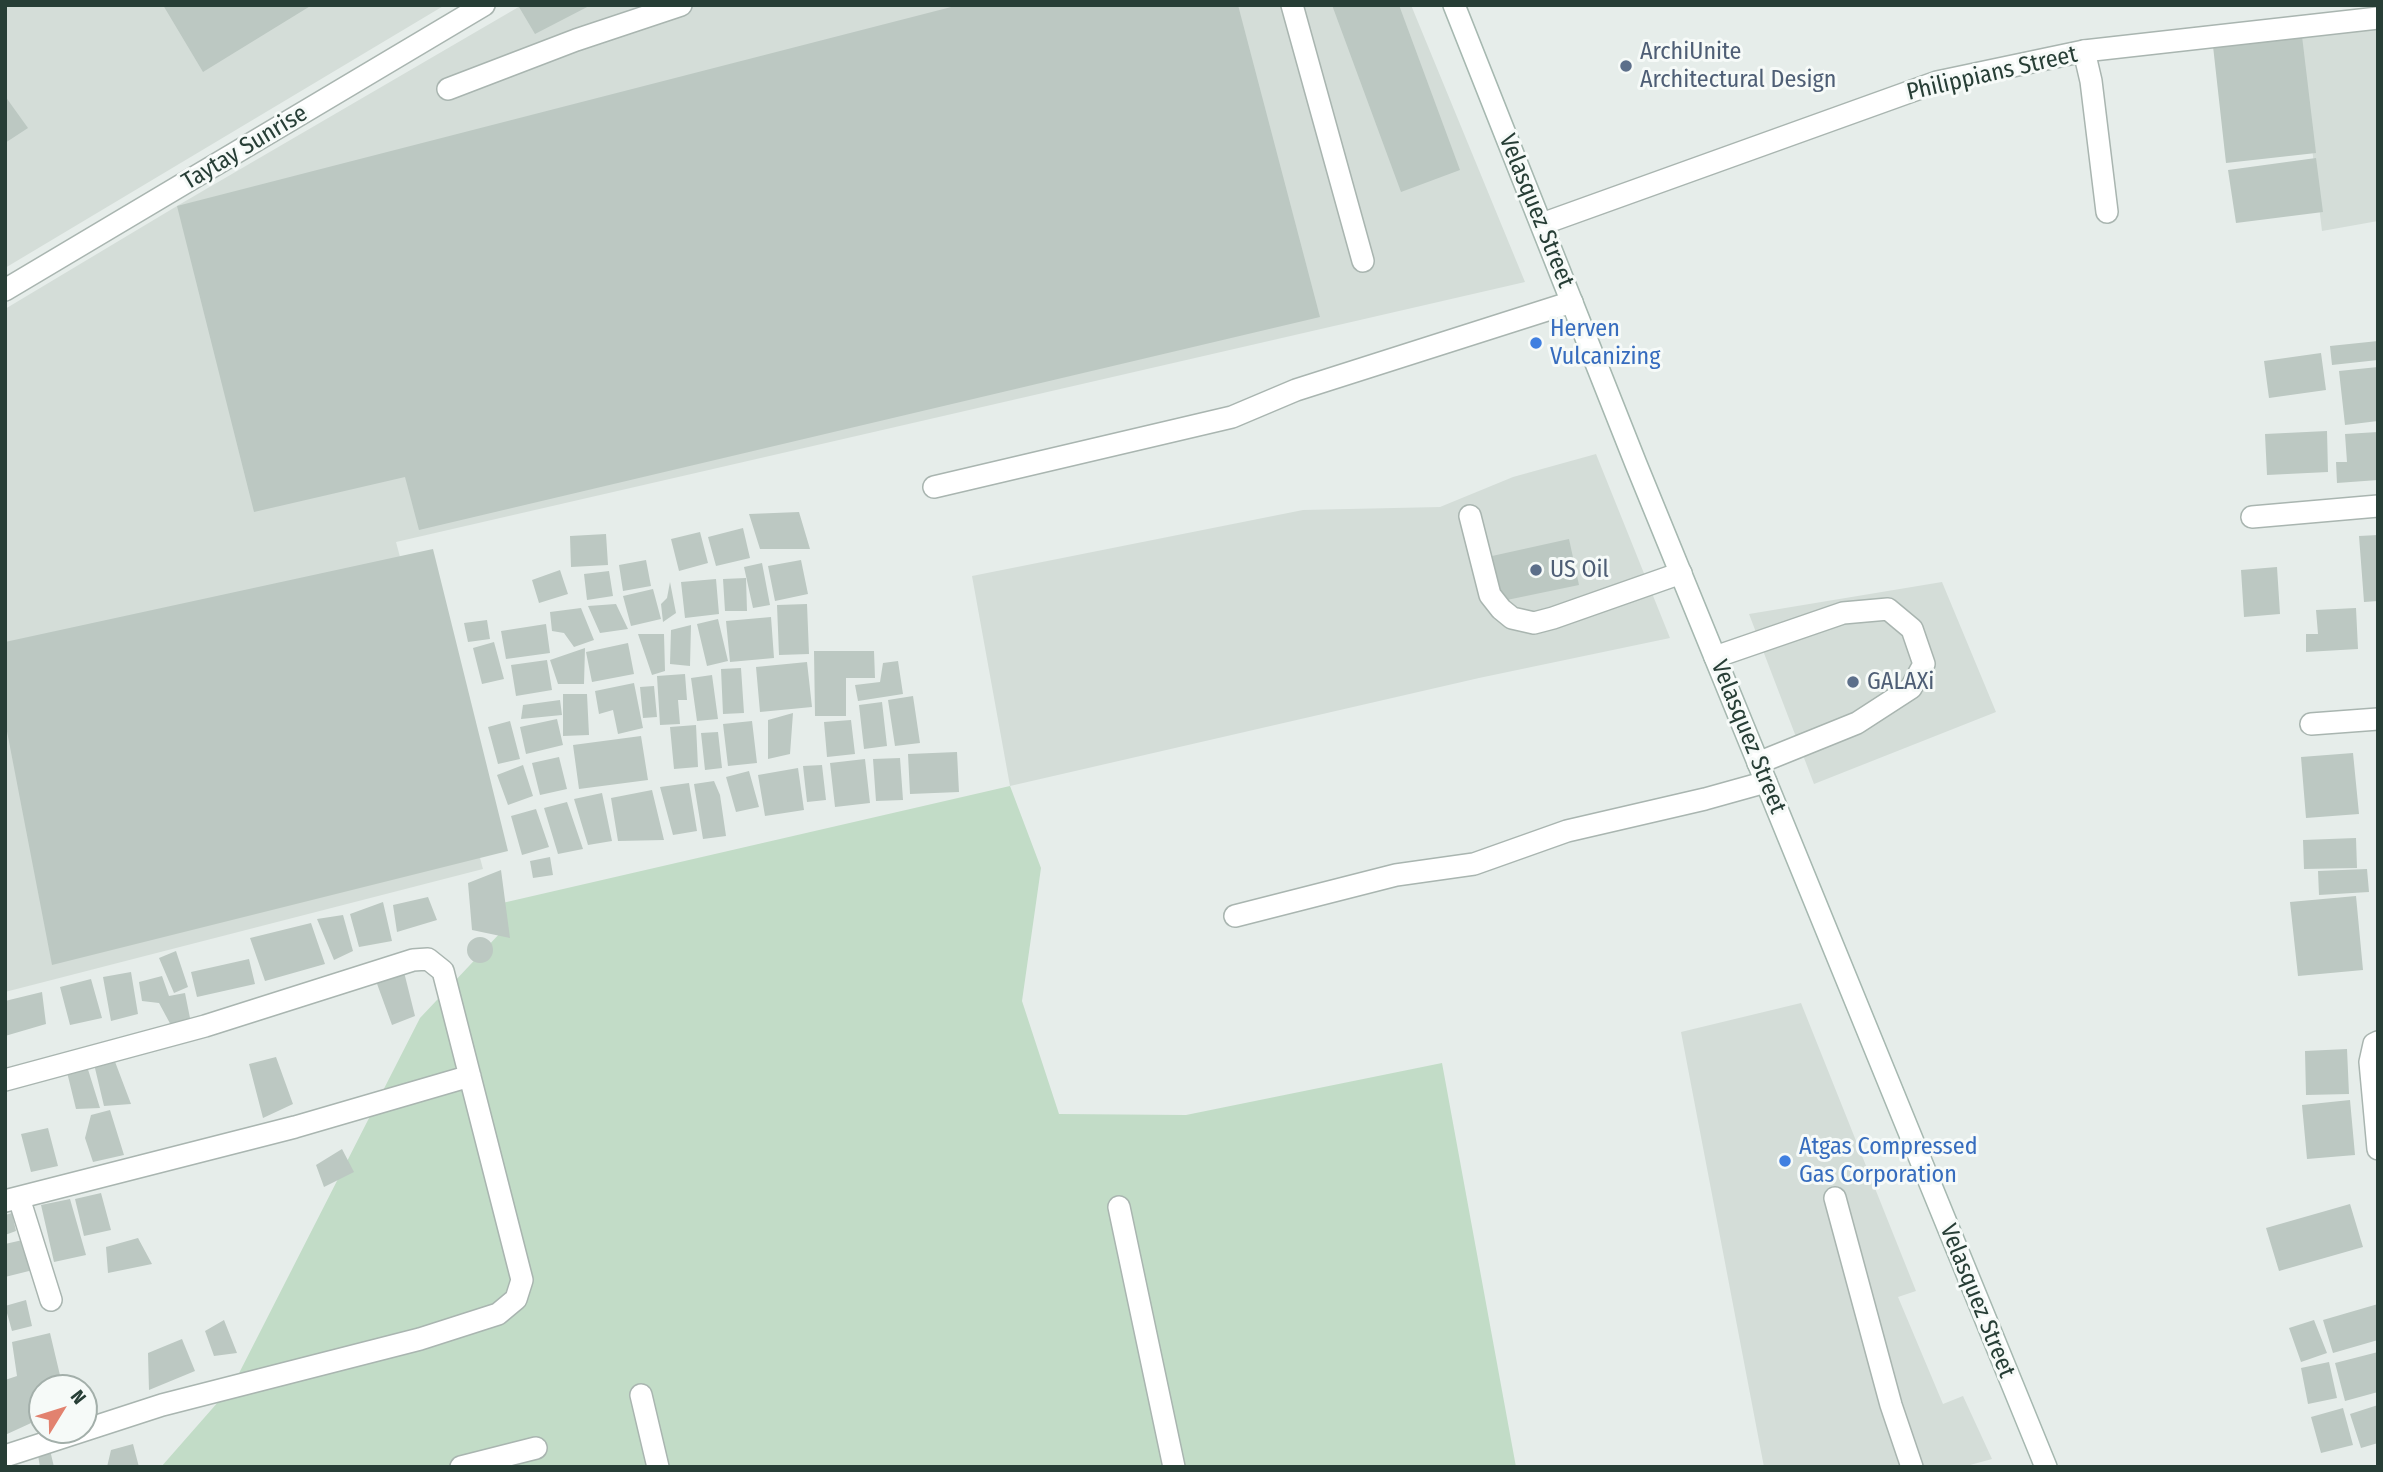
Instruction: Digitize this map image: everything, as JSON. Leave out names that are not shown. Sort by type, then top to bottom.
[{"type":"street","name":"Taytay Sunrise","points":[[5,290],[484,5]]},
{"type":"street","points":[[448,89],[576,40],[681,5]]},
{"type":"street","points":[[1292,5],[1363,261]]},
{"type":"street","name":"Velasquez Street","points":[[1454,5],[1715,657],[2046,1467]]},
{"type":"street","name":"Philippians Street","points":[[1542,224],[1937,82],[2084,51],[2378,18]]},
{"type":"street","points":[[2084,51],[2091,80],[2107,212]]},
{"type":"street","points":[[934,487],[1232,417],[1296,390],[1572,302]]},
{"type":"street","points":[[2252,517],[2378,506]]},
{"type":"street","points":[[1470,516],[1490,595],[1512,618],[1534,623],[1553,618],[1681,573]]},
{"type":"street","points":[[1235,916],[1396,875],[1474,864],[1567,831],[1705,799],[1857,723],[1911,688],[1924,663],[1912,629],[1888,609],[1843,613],[1715,657]]},
{"type":"street","points":[[2311,724],[2378,719]]},
{"type":"street","points":[[5,1080],[205,1026],[413,960],[428,959],[443,971],[522,1280],[516,1299],[498,1314],[420,1339],[162,1405],[5,1456]]},
{"type":"street","points":[[2378,1042],[2374,1044],[2370,1062],[2378,1149]]},
{"type":"street","points":[[51,1300],[12,1199],[295,1127],[470,1076]]},
{"type":"street","points":[[1835,1198],[1891,1405],[1912,1467]]},
{"type":"street","points":[[1119,1207],[1174,1467]]},
{"type":"street","points":[[641,1395],[658,1467]]},
{"type":"street","points":[[461,1467],[536,1448]]},
{"type":"shaded area","points":[[5,5],[445,5],[5,268]]},
{"type":"shaded area","points":[[522,5],[1411,5],[1525,282],[396,542],[483,869],[5,992],[5,309]]},
{"type":"shaded area","points":[[2378,25],[2378,221],[2322,231],[2298,32]]},
{"type":"shaded area","points":[[1596,454],[1670,638],[1479,678],[1010,786],[972,576],[1303,510],[1440,507],[1513,477]]},
{"type":"shaded area","points":[[1942,582],[1996,712],[1814,784],[1749,614]]},
{"type":"shaded area","name":"Atgas Compressed Gas Corporation","points":[[1801,1003],[1916,1291],[1898,1297],[1943,1404],[1963,1396],[1992,1459],[1970,1467],[1764,1467],[1681,1032]]},
{"type":"green space","points":[[1010,786],[1041,868],[1022,1001],[1059,1114],[1186,1115],[1442,1063],[1516,1467],[161,1467],[233,1385],[420,1018],[502,931],[498,904]]},
{"type":"building","points":[[163,5],[312,5],[203,72]]},
{"type":"building","points":[[591,5],[535,34],[519,7]]},
{"type":"building","points":[[959,5],[1238,5],[1320,317],[419,530],[405,477],[254,512],[177,206]]},
{"type":"building","points":[[1332,5],[1399,5],[1460,170],[1401,192]]},
{"type":"building","points":[[2302,36],[2316,153],[2226,163],[2213,46]]},
{"type":"building","points":[[5,96],[28,128],[5,143]]},
{"type":"building","points":[[2316,158],[2323,212],[2236,223],[2228,170]]},
{"type":"building","points":[[2378,341],[2378,360],[2332,365],[2330,346]]},
{"type":"building","points":[[2321,353],[2326,390],[2269,398],[2264,361]]},
{"type":"building","points":[[2378,367],[2378,421],[2345,425],[2339,371]]},
{"type":"building","points":[[2327,431],[2328,472],[2267,475],[2265,434]]},
{"type":"building","points":[[2378,432],[2378,480],[2337,483],[2336,462],[2347,462],[2345,434]]},
{"type":"building","points":[[799,512],[810,549],[760,549],[749,514]]},
{"type":"building","points":[[743,528],[750,558],[716,566],[708,537]]},
{"type":"building","points":[[700,532],[708,563],[679,571],[671,539]]},
{"type":"building","points":[[606,534],[608,565],[571,567],[570,536]]},
{"type":"building","points":[[2378,535],[2378,601],[2364,602],[2359,536]]},
{"type":"building","name":"US Oil","points":[[1569,539],[1579,585],[1502,601],[1492,556]]},
{"type":"building","points":[[433,549],[508,851],[52,965],[5,721],[5,642]]},
{"type":"building","points":[[646,560],[651,586],[623,591],[619,565]]},
{"type":"building","points":[[801,560],[808,594],[775,601],[768,566]]},
{"type":"building","points":[[762,563],[770,605],[753,608],[744,567]]},
{"type":"building","points":[[2277,567],[2280,614],[2244,617],[2241,570]]},
{"type":"building","points":[[560,570],[568,594],[539,603],[532,580]]},
{"type":"building","points":[[609,571],[613,596],[587,600],[584,574]]},
{"type":"building","points":[[746,578],[747,611],[725,611],[723,579]]},
{"type":"building","points":[[716,579],[719,614],[685,618],[681,582]]},
{"type":"building","points":[[670,582],[676,613],[663,622],[661,604],[667,598]]},
{"type":"building","points":[[653,589],[661,619],[631,626],[623,596]]},
{"type":"building","points":[[616,604],[628,629],[600,633],[588,606]]},
{"type":"building","points":[[807,604],[809,654],[779,655],[777,605]]},
{"type":"building","points":[[581,608],[594,640],[574,647],[564,633],[552,631],[550,612]]},
{"type":"building","points":[[2356,608],[2358,649],[2306,652],[2306,634],[2318,634],[2316,610]]},
{"type":"building","points":[[771,617],[774,658],[730,662],[726,621]]},
{"type":"building","points":[[718,619],[728,661],[707,666],[697,624]]},
{"type":"building","points":[[487,620],[490,639],[468,642],[464,623]]},
{"type":"building","points":[[546,624],[550,653],[506,659],[501,631]]},
{"type":"building","points":[[691,625],[690,666],[670,664],[671,630]]},
{"type":"building","points":[[638,634],[664,634],[665,671],[652,675]]},
{"type":"building","points":[[494,642],[504,679],[482,684],[473,648]]},
{"type":"building","points":[[628,643],[634,674],[592,682],[586,652]]},
{"type":"building","points":[[585,648],[584,684],[558,684],[550,660]]},
{"type":"building","points":[[814,651],[874,651],[875,678],[846,678],[846,716],[815,716]]},
{"type":"building","points":[[547,660],[552,690],[516,696],[511,665]]},
{"type":"building","points":[[898,661],[903,694],[858,701],[855,685],[880,682],[883,663]]},
{"type":"building","points":[[807,662],[812,707],[760,712],[756,667]]},
{"type":"building","points":[[741,668],[744,713],[723,714],[721,669]]},
{"type":"building","points":[[685,674],[687,700],[678,700],[680,724],[660,725],[657,676]]},
{"type":"building","points":[[712,675],[718,719],[697,721],[691,678]]},
{"type":"building","points":[[634,683],[643,728],[618,734],[613,710],[599,714],[595,691]]},
{"type":"building","points":[[654,686],[657,717],[643,718],[640,687]]},
{"type":"building","points":[[563,694],[587,694],[589,735],[563,736]]},
{"type":"building","points":[[913,696],[920,743],[895,746],[888,700]]},
{"type":"building","points":[[560,700],[562,715],[521,719],[523,705]]},
{"type":"building","points":[[882,702],[887,746],[864,749],[859,705]]},
{"type":"building","points":[[793,713],[790,754],[768,759],[768,720]]},
{"type":"building","points":[[557,719],[563,745],[526,754],[520,727]]},
{"type":"building","points":[[851,720],[855,754],[827,757],[824,722]]},
{"type":"building","points":[[510,721],[520,759],[498,764],[488,727]]},
{"type":"building","points":[[752,721],[757,763],[728,766],[723,724]]},
{"type":"building","points":[[696,725],[698,767],[674,769],[670,727]]},
{"type":"building","points":[[718,732],[722,768],[705,770],[701,733]]},
{"type":"building","points":[[641,736],[648,780],[579,789],[573,745]]},
{"type":"building","points":[[957,752],[959,792],[910,794],[908,754]]},
{"type":"building","points":[[2353,753],[2359,814],[2306,818],[2301,757]]},
{"type":"building","points":[[559,757],[567,789],[540,795],[532,763]]},
{"type":"building","points":[[900,758],[903,800],[876,801],[873,759]]},
{"type":"building","points":[[865,759],[870,803],[835,807],[830,763]]},
{"type":"building","points":[[523,765],[533,796],[508,805],[497,775]]},
{"type":"building","points":[[822,765],[826,800],[807,802],[803,766]]},
{"type":"building","points":[[798,768],[804,810],[765,816],[758,775]]},
{"type":"building","points":[[749,771],[759,807],[736,812],[726,777]]},
{"type":"building","points":[[714,781],[720,795],[726,836],[703,839],[694,784]]},
{"type":"building","points":[[689,783],[697,831],[673,835],[660,787]]},
{"type":"building","points":[[652,790],[664,840],[618,841],[611,798]]},
{"type":"building","points":[[602,793],[612,841],[588,845],[574,799]]},
{"type":"building","points":[[567,802],[583,849],[558,854],[544,808]]},
{"type":"building","points":[[536,809],[549,847],[522,855],[511,816]]},
{"type":"building","points":[[2356,838],[2357,868],[2304,869],[2303,840]]},
{"type":"building","points":[[550,857],[553,875],[533,878],[530,861]]},
{"type":"building","points":[[2367,869],[2369,892],[2319,895],[2318,871]]},
{"type":"building","points":[[501,870],[510,938],[472,930],[468,883]]},
{"type":"building","points":[[2356,896],[2363,970],[2298,976],[2290,902]]},
{"type":"building","points":[[428,897],[437,920],[397,932],[393,905]]},
{"type":"building","points":[[383,902],[392,941],[359,947],[350,914]]},
{"type":"building","points":[[343,915],[353,951],[334,960],[317,919]]},
{"type":"building","points":[[311,923],[325,964],[265,981],[250,938]]},
{"type":"building","points":[[480,937],[489,941],[493,950],[489,959],[480,963],[471,959],[467,950],[471,941]]},
{"type":"building","points":[[176,951],[188,987],[174,993],[159,958]]},
{"type":"building","points":[[249,959],[255,984],[197,997],[191,972]]},
{"type":"building","points":[[131,972],[138,1014],[111,1021],[103,977]]},
{"type":"building","points":[[404,972],[415,1016],[392,1025],[376,981]]},
{"type":"building","points":[[162,976],[169,996],[185,993],[192,1028],[173,1029],[159,1003],[142,1001],[139,982]]},
{"type":"building","points":[[91,979],[102,1018],[70,1025],[60,987]]},
{"type":"building","points":[[42,992],[46,1024],[5,1036],[5,1001]]},
{"type":"building","points":[[2347,1049],[2349,1094],[2306,1095],[2305,1051]]},
{"type":"building","points":[[276,1057],[293,1104],[263,1118],[249,1064]]},
{"type":"building","points":[[114,1059],[131,1104],[104,1106],[94,1064]]},
{"type":"building","points":[[86,1063],[100,1108],[76,1109],[66,1068]]},
{"type":"building","points":[[2350,1100],[2355,1155],[2307,1159],[2302,1105]]},
{"type":"building","points":[[110,1110],[124,1155],[93,1162],[85,1138],[91,1115]]},
{"type":"building","points":[[48,1128],[58,1166],[31,1172],[21,1134]]},
{"type":"building","points":[[342,1149],[354,1172],[324,1187],[316,1165]]},
{"type":"building","points":[[101,1193],[111,1230],[84,1236],[75,1199]]},
{"type":"building","points":[[70,1199],[86,1255],[54,1262],[41,1205]]},
{"type":"building","points":[[2350,1204],[2363,1247],[2279,1271],[2266,1228]]},
{"type":"building","points":[[12,1213],[16,1231],[5,1235],[5,1215]]},
{"type":"building","points":[[138,1238],[152,1264],[108,1273],[106,1247]]},
{"type":"building","points":[[27,1239],[33,1270],[5,1277],[5,1244]]},
{"type":"building","points":[[26,1300],[32,1326],[12,1331],[5,1306]]},
{"type":"building","points":[[2378,1304],[2378,1340],[2333,1353],[2323,1320]]},
{"type":"building","points":[[224,1320],[237,1353],[214,1356],[205,1331]]},
{"type":"building","points":[[2314,1320],[2327,1353],[2301,1362],[2289,1328]]},
{"type":"building","points":[[50,1333],[60,1374],[28,1374],[28,1424],[5,1435],[5,1380],[17,1376],[12,1342]]},
{"type":"building","points":[[182,1339],[195,1371],[149,1390],[148,1353]]},
{"type":"building","points":[[2378,1352],[2378,1392],[2345,1401],[2335,1363]]},
{"type":"building","points":[[2329,1362],[2337,1398],[2308,1404],[2301,1368]]},
{"type":"building","points":[[2378,1405],[2378,1443],[2361,1448],[2350,1414]]},
{"type":"building","points":[[2343,1408],[2353,1445],[2321,1453],[2311,1417]]},
{"type":"building","points":[[133,1444],[139,1467],[107,1467],[111,1450]]},
{"type":"building","points":[[50,1450],[54,1467],[40,1467],[38,1455]]},
{"type":"place","name":"ArchiUnite Architectural Design","points":[[1626,66]]},
{"type":"place","name":"Herven Vulcanizing","points":[[1536,343]]},
{"type":"place","name":"US Oil","points":[[1536,570]]},
{"type":"place","name":"GALAXi","points":[[1853,682]]},
{"type":"place","name":"Atgas Compressed Gas Corporation","points":[[1785,1161]]}]
